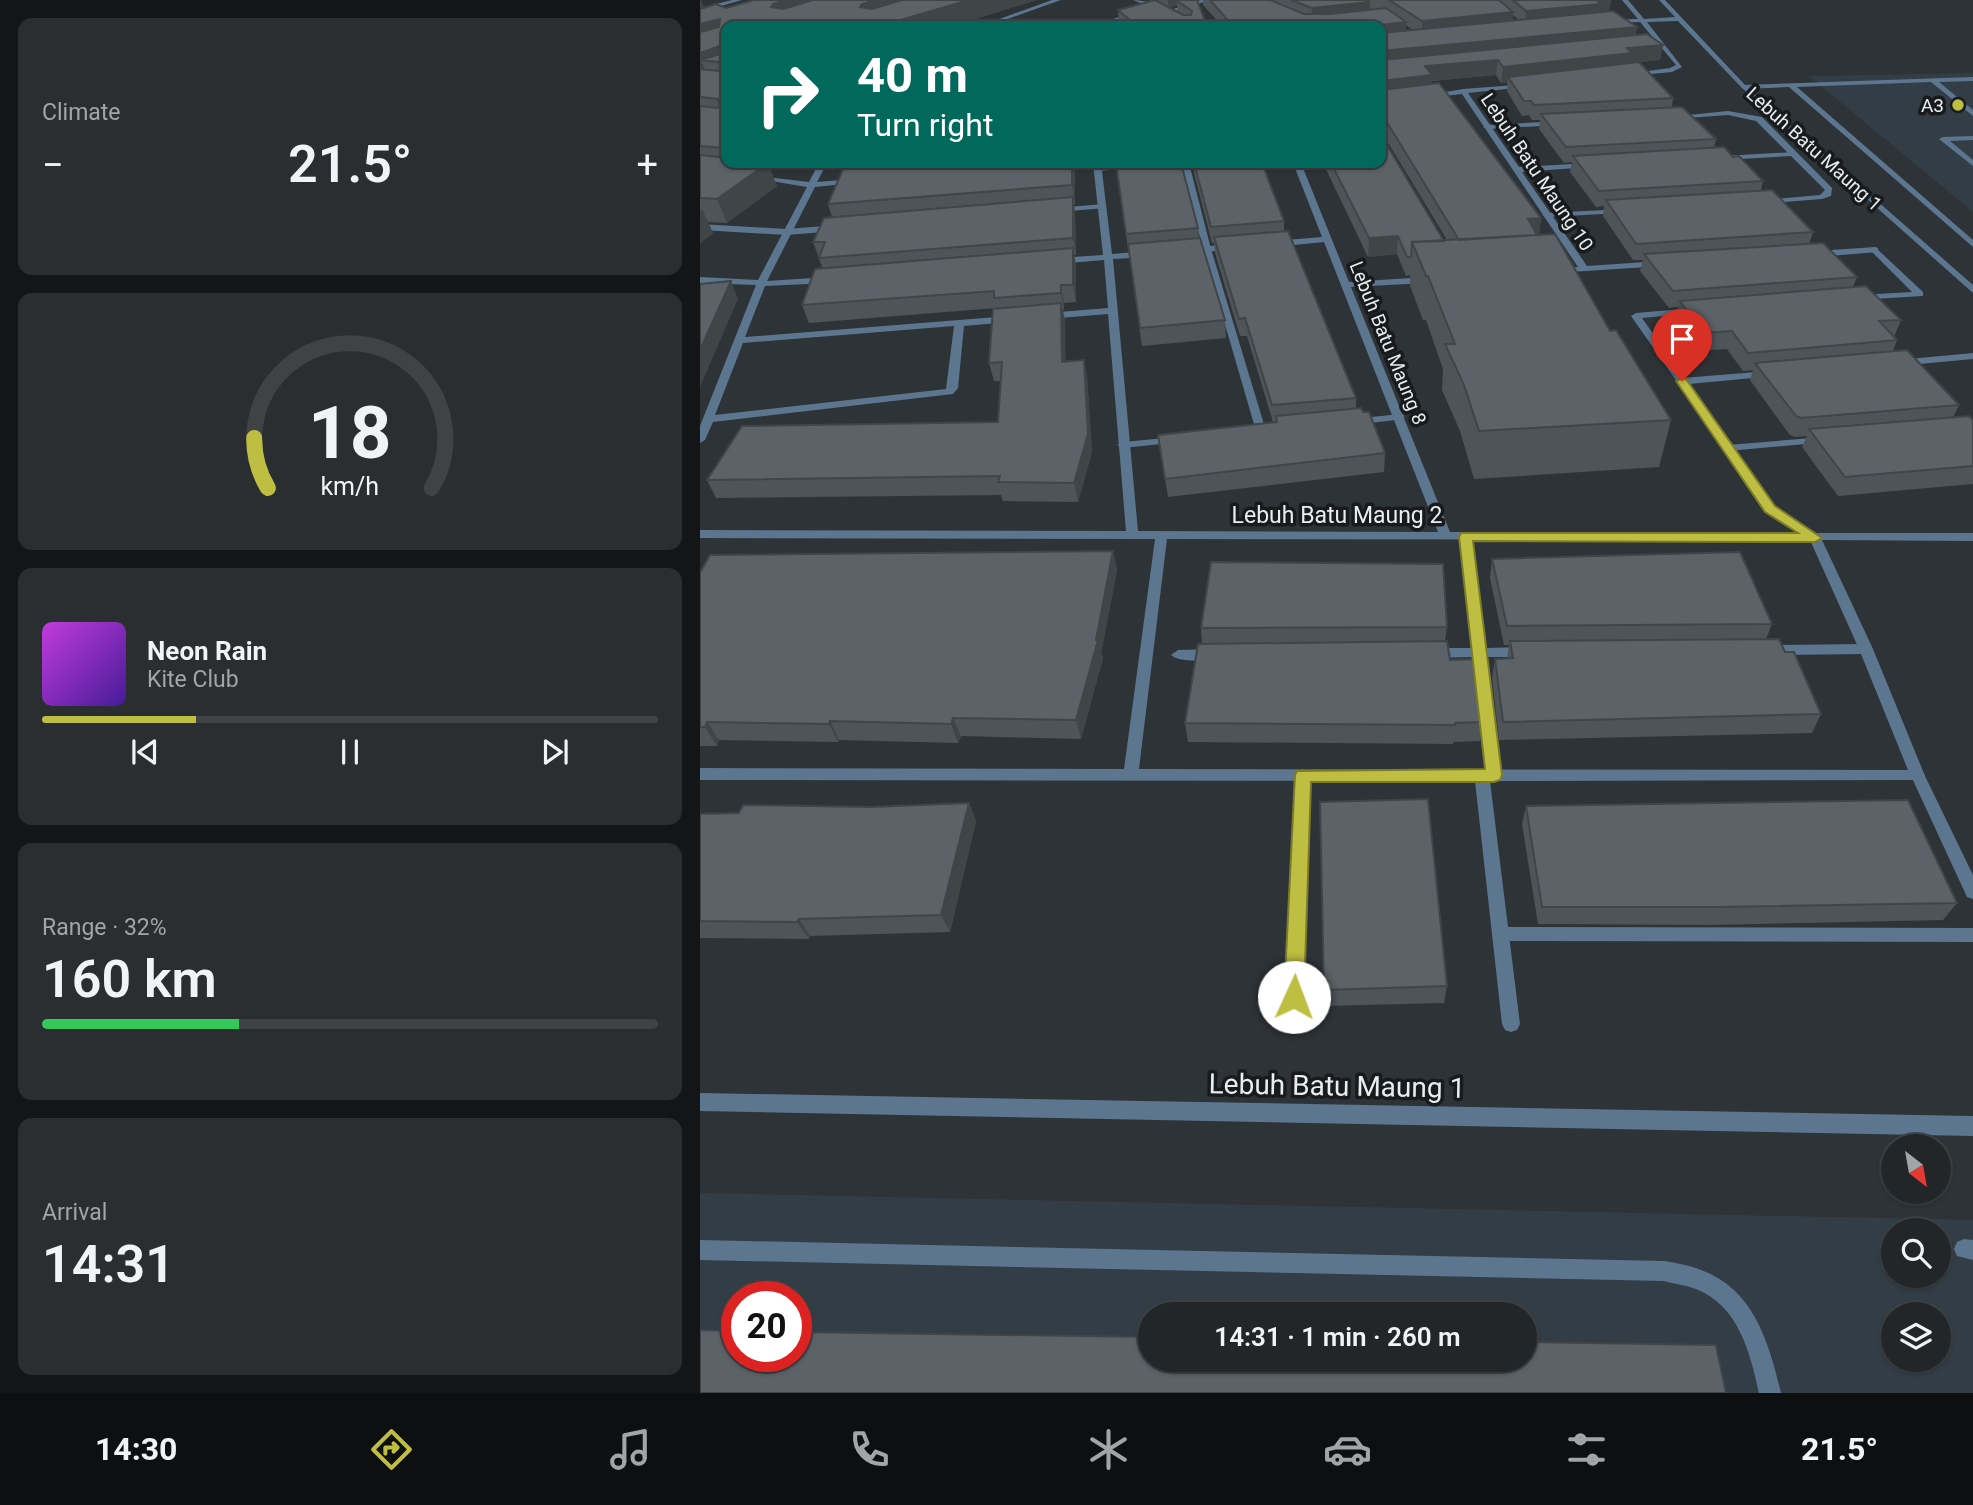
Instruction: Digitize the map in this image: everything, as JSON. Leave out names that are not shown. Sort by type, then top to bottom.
[{"type":"street","points":[[700,10],[739,0]]},
{"type":"street","points":[[997,21],[1058,0]]},
{"type":"street","points":[[1136,0],[1180,21]]},
{"type":"street","points":[[1161,10],[1191,0]]},
{"type":"street","points":[[1114,21],[1207,0]]},
{"type":"street","points":[[1624,75],[1678,68],[1679,63],[1625,0]]},
{"type":"street","name":"Lebuh Batu Maung 1","points":[[1662,0],[1744,88],[1973,290]]},
{"type":"street","points":[[1599,22],[1679,19]]},
{"type":"street","points":[[1649,44],[1662,43]]},
{"type":"street","points":[[1744,88],[1973,79]]},
{"type":"street","points":[[1932,80],[1973,114]]},
{"type":"street","points":[[1422,96],[1530,85]]},
{"type":"street","points":[[1790,85],[1973,244]]},
{"type":"street","name":"Lebuh Batu Maung 10","points":[[1463,92],[1584,270]]},
{"type":"street","points":[[1668,117],[1738,114],[1753,116],[1829,190],[1828,194],[1813,198],[1760,202]]},
{"type":"street","points":[[1487,127],[1571,122]]},
{"type":"street","points":[[1973,138],[1943,139],[1973,164]]},
{"type":"street","points":[[1708,159],[1791,154]]},
{"type":"street","points":[[1517,170],[1599,165]]},
{"type":"street","points":[[700,440],[761,284],[820,168]]},
{"type":"street","points":[[1098,168],[1132,536]]},
{"type":"street","points":[[1186,168],[1207,249],[1261,431]]},
{"type":"street","name":"Lebuh Batu Maung 8","points":[[1299,168],[1446,537]]},
{"type":"street","points":[[750,178],[813,185],[866,180]]},
{"type":"street","points":[[1048,211],[1103,206]]},
{"type":"street","points":[[1546,215],[1626,210]]},
{"type":"street","points":[[700,227],[786,232],[855,226]]},
{"type":"street","points":[[1260,245],[1326,239]]},
{"type":"street","points":[[1170,252],[1247,246]]},
{"type":"street","points":[[1806,255],[1875,250],[1920,294],[1852,299]]},
{"type":"street","points":[[1040,263],[1157,253]]},
{"type":"street","points":[[1552,272],[1667,264]]},
{"type":"street","points":[[1347,285],[1436,279]]},
{"type":"street","points":[[700,280],[761,284],[836,280]]},
{"type":"street","points":[[1042,316],[1112,311]]},
{"type":"street","points":[[1703,311],[1636,316],[1770,509],[1815,538],[1866,649],[1918,776],[1973,892]]},
{"type":"street","points":[[737,341],[1014,318]]},
{"type":"street","points":[[708,419],[948,392],[953,388],[959,323]]},
{"type":"street","points":[[1890,363],[1973,356]]},
{"type":"street","points":[[1682,381],[1779,373]]},
{"type":"street","points":[[1337,424],[1400,418]]},
{"type":"street","points":[[1247,433],[1273,430]]},
{"type":"street","points":[[1123,445],[1192,438]]},
{"type":"street","points":[[1728,448],[1837,439]]},
{"type":"street","name":"Lebuh Batu Maung 2","points":[[700,534],[1973,537]]},
{"type":"street","points":[[1131,775],[1161,536]]},
{"type":"street","points":[[1466,537],[1479,652],[1500,934],[1511,1024]]},
{"type":"street","points":[[1755,650],[1866,649]]},
{"type":"street","points":[[1411,653],[1534,652]]},
{"type":"street","points":[[1178,655],[1233,654]]},
{"type":"street","points":[[700,774],[1918,776]]},
{"type":"street","points":[[1294,997],[1303,775]]},
{"type":"street","points":[[1500,934],[1973,935]]},
{"type":"street","name":"Lebuh Batu Maung 1","points":[[700,1102],[1973,1126]]},
{"type":"street","points":[[700,1250],[1664,1271],[1701,1280],[1732,1300],[1758,1341],[1770,1393]]},
{"type":"shaded area","points":[[1973,73],[1973,212],[1809,76]]},
{"type":"shaded area","points":[[700,1193],[1881,1218],[1881,1288],[1951,1288],[1951,1220],[1973,1220],[1973,1393],[700,1393]]},
{"type":"building","points":[[754,0],[786,0],[771,7],[783,9],[813,0],[875,0],[860,7],[872,9],[902,0],[969,0],[897,21],[721,21],[721,69],[719,62],[701,60],[720,54],[720,46],[700,53],[700,32],[719,27],[720,19],[700,24],[700,9],[716,4],[726,8]]},
{"type":"building","points":[[1155,0],[1183,15],[1191,15],[1192,11],[1176,0],[1197,0],[1205,21],[1131,21],[1118,10]]},
{"type":"building","points":[[1210,0],[1270,0],[1304,14],[1386,8],[1406,22],[1386,24],[1386,21],[1229,21]]},
{"type":"building","points":[[1291,0],[1365,0],[1370,2],[1312,8]]},
{"type":"building","points":[[1389,0],[1499,0],[1513,12],[1422,21]]},
{"type":"building","points":[[1513,0],[1596,0],[1602,4],[1526,11]]},
{"type":"building","points":[[1613,11],[1637,27],[1386,51],[1386,33]]},
{"type":"building","points":[[1647,34],[1663,45],[1627,48],[1632,53],[1503,67],[1498,60],[1425,66],[1432,75],[1386,80],[1386,60]]},
{"type":"building","points":[[1639,62],[1673,98],[1534,105],[1531,101],[1524,101],[1508,77]]},
{"type":"building","points":[[700,69],[721,69],[721,148],[700,146],[700,106],[720,106],[718,99],[700,97]]},
{"type":"building","points":[[1439,83],[1541,218],[1528,219],[1537,235],[1459,240],[1388,124],[1386,90]]},
{"type":"building","points":[[1682,107],[1716,139],[1566,147],[1541,114]]},
{"type":"building","points":[[1386,143],[1444,241],[1412,242],[1411,257],[1407,257],[1398,236],[1369,238],[1334,168],[1386,168]]},
{"type":"building","points":[[1724,147],[1733,157],[1739,156],[1763,181],[1599,191],[1573,156]]},
{"type":"building","points":[[700,155],[721,157],[721,168],[761,168],[717,199],[700,198]]},
{"type":"building","points":[[1072,168],[1072,185],[828,204],[843,169]]},
{"type":"building","points":[[1117,168],[1182,168],[1198,228],[1126,234]]},
{"type":"building","points":[[1195,168],[1264,168],[1284,221],[1211,227]]},
{"type":"building","points":[[1772,190],[1813,232],[1636,244],[1606,200]]},
{"type":"building","points":[[1073,197],[1073,238],[819,258],[825,242],[813,242],[824,218]]},
{"type":"building","points":[[1288,231],[1356,398],[1272,405],[1245,318],[1239,319],[1214,237]]},
{"type":"building","points":[[1555,234],[1610,331],[1616,330],[1671,420],[1479,431],[1464,385],[1445,344],[1455,344],[1412,242]]},
{"type":"building","points":[[1200,238],[1225,320],[1140,328],[1128,244]]},
{"type":"building","points":[[1823,243],[1857,277],[1673,291],[1644,254]]},
{"type":"building","points":[[1073,248],[1073,285],[1061,285],[1061,293],[994,298],[994,291],[802,305],[815,269]]},
{"type":"building","points":[[731,281],[700,350],[700,284]]},
{"type":"building","points":[[1866,286],[1901,320],[1879,321],[1897,340],[1748,353],[1732,331],[1702,333],[1680,301]]},
{"type":"building","points":[[1061,303],[1062,362],[1084,360],[1088,434],[1074,483],[998,482],[1000,476],[707,480],[742,426],[998,422],[1002,362],[989,363],[993,309]]},
{"type":"building","points":[[1907,350],[1959,405],[1801,418],[1796,416],[1755,363]]},
{"type":"building","points":[[1361,408],[1363,412],[1369,412],[1385,453],[1165,479],[1158,435],[1277,422],[1276,416]]},
{"type":"building","points":[[1969,416],[1973,420],[1973,466],[1845,477],[1809,429]]},
{"type":"building","points":[[1113,551],[1098,640],[1076,720],[953,718],[951,724],[707,722],[705,727],[700,727],[700,573],[710,555]]},
{"type":"building","points":[[1740,552],[1772,624],[1507,626],[1492,559]]},
{"type":"building","points":[[1211,562],[1443,564],[1447,627],[1201,628]]},
{"type":"building","points":[[1779,639],[1785,652],[1794,652],[1821,714],[1503,722],[1495,659],[1513,658],[1510,641]]},
{"type":"building","points":[[1447,641],[1450,660],[1475,659],[1483,722],[1455,725],[1185,723],[1198,644]]},
{"type":"building","points":[[1428,799],[1447,986],[1324,990],[1320,802]]},
{"type":"building","points":[[1908,800],[1957,903],[1542,907],[1526,806]]},
{"type":"building","points":[[969,803],[941,915],[799,919],[797,922],[700,921],[700,814],[739,813],[743,805],[871,807]]},
{"type":"building","points":[[700,1330],[721,1331],[721,1372],[812,1372],[812,1332],[1138,1337],[1138,1372],[1537,1372],[1537,1342],[1716,1345],[1726,1393],[700,1393]]},
{"type":"place","name":"A3","points":[[1958,105]]},
{"type":"route","points":[[1294,997],[1303,775],[1494,775],[1466,537],[1815,538],[1770,509],[1682,381]]}]
